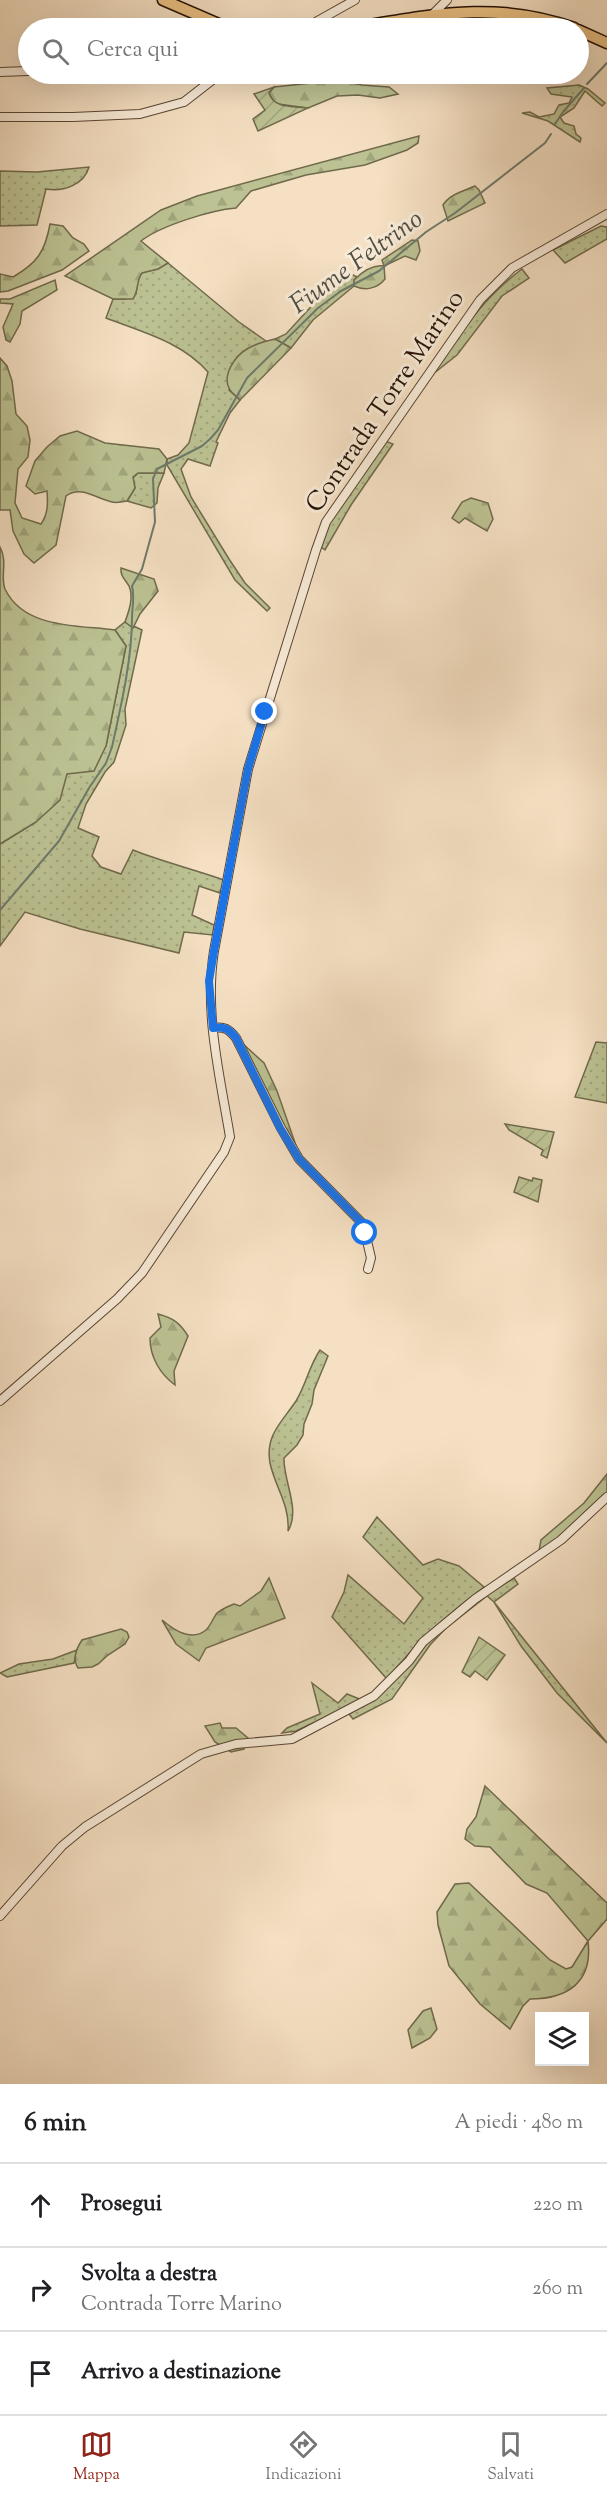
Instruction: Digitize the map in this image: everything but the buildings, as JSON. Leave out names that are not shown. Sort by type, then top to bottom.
[{"type":"main road","points":[[164,0],[205,18]]},
{"type":"main road","points":[[413,18],[478,11],[539,18]]},
{"type":"main road","points":[[589,35],[607,43]]},
{"type":"street","points":[[323,18],[355,0]]},
{"type":"street","points":[[432,15],[447,0]]},
{"type":"street","points":[[0,72],[18,71]]},
{"type":"street","points":[[0,117],[140,114],[184,102],[207,84]]},
{"type":"street","name":"Contrada Torre Marino","points":[[0,1401],[117,1299],[136,1279],[224,1152],[230,1137],[213,1028],[209,981],[248,769],[326,522],[480,300],[512,268],[607,214]]},
{"type":"street","points":[[213,1028],[221,1026],[229,1029],[236,1038],[280,1128],[299,1159],[363,1224],[371,1258],[368,1269]]},
{"type":"street","points":[[0,1916],[70,1840],[85,1827],[201,1755],[236,1744],[292,1739],[374,1696],[409,1661],[423,1642],[475,1599],[561,1540],[607,1497]]},
{"type":"green space","points":[[302,84],[358,84],[389,87],[398,94],[380,98],[358,95],[337,96],[308,108],[278,104],[273,101],[269,93],[274,87]]},
{"type":"green space","points":[[579,85],[588,89],[605,103],[602,106],[585,91],[574,108],[560,117],[564,123],[574,126],[576,134],[581,138],[580,142],[548,121],[522,113],[530,112],[539,117],[554,114],[559,105],[569,103],[572,97],[551,94],[547,88]]},
{"type":"green space","points":[[274,87],[269,93],[275,102],[285,106],[308,108],[258,131],[253,119],[265,110],[254,94]]},
{"type":"green space","points":[[419,136],[418,143],[407,150],[365,165],[306,175],[251,191],[236,208],[186,220],[150,235],[141,241],[168,263],[158,269],[142,273],[133,299],[113,299],[65,276],[161,210],[197,196]]},
{"type":"green space","points":[[89,167],[78,183],[66,188],[46,189],[37,225],[0,226],[0,171],[37,172]]},
{"type":"green space","points":[[475,186],[485,203],[448,221],[443,205],[446,201],[453,195]]},
{"type":"green space","points":[[50,224],[63,226],[89,251],[62,270],[0,292],[0,274],[13,277],[39,256]]},
{"type":"green space","points":[[601,226],[607,227],[607,239],[565,263],[553,250]]},
{"type":"green space","points":[[412,240],[418,241],[420,251],[416,260],[405,256],[384,266],[382,260]]},
{"type":"green space","points":[[168,263],[239,322],[266,341],[247,349],[229,390],[240,400],[230,413],[216,442],[218,443],[210,466],[188,459],[181,469],[191,497],[245,583],[270,608],[267,611],[235,580],[167,465],[167,459],[178,455],[189,443],[208,372],[174,345],[106,318],[113,299],[125,299],[136,294],[138,278],[142,272],[158,269]]},
{"type":"green space","points":[[384,266],[385,279],[375,287],[367,289],[354,286],[354,280],[371,267]]},
{"type":"green space","points":[[522,269],[529,278],[502,296],[457,355],[433,374],[483,305]]},
{"type":"green space","points":[[349,273],[357,277],[354,280],[354,286],[313,320],[291,348],[275,339],[286,334],[318,299]]},
{"type":"green space","points":[[55,280],[57,290],[22,311],[20,324],[10,342],[6,340],[3,327],[13,304],[0,303],[0,299],[10,299]]},
{"type":"green space","points":[[275,339],[291,348],[240,400],[228,385],[228,373],[231,367],[238,356],[247,349]]},
{"type":"green space","points":[[0,358],[7,366],[12,381],[16,414],[27,426],[30,440],[28,457],[18,469],[15,503],[22,518],[41,524],[45,516],[47,491],[35,494],[26,486],[35,461],[60,436],[77,431],[105,443],[159,449],[167,459],[164,473],[138,473],[133,477],[135,488],[127,501],[112,502],[83,492],[66,496],[56,545],[34,563],[24,554],[13,531],[10,510],[0,510]]},
{"type":"green space","points":[[385,441],[393,444],[351,505],[325,550],[321,547],[330,522]]},
{"type":"green space","points":[[138,473],[164,473],[158,488],[157,503],[151,508],[127,501],[135,488],[133,478]]},
{"type":"green space","points":[[471,498],[488,503],[493,519],[487,531],[465,518],[459,523],[452,518],[462,502]]},
{"type":"green space","points":[[0,547],[5,589],[25,612],[53,623],[115,630],[126,646],[106,746],[94,771],[67,774],[60,800],[36,822],[0,844]]},
{"type":"green space","points":[[121,568],[154,579],[158,591],[140,614],[133,628],[125,622],[131,595]]},
{"type":"green space","points":[[125,622],[142,630],[125,709],[126,725],[114,762],[105,772],[86,804],[78,828],[99,837],[92,856],[101,867],[121,874],[133,850],[224,880],[220,893],[199,886],[192,915],[214,925],[213,935],[184,932],[179,953],[80,929],[25,912],[0,946],[0,844],[36,822],[67,774],[106,746],[126,646],[115,630]]},
{"type":"green space","points":[[596,1042],[607,1043],[607,1103],[575,1097]]},
{"type":"green space","points":[[242,1043],[264,1063],[277,1091],[300,1157]]},
{"type":"green space","points":[[505,1124],[554,1132],[547,1158],[541,1155],[543,1150],[509,1130]]},
{"type":"green space","points":[[519,1177],[532,1181],[533,1178],[542,1180],[538,1202],[514,1192]]},
{"type":"green space","points":[[158,1314],[176,1322],[188,1336],[174,1371],[175,1385],[160,1370],[150,1345],[150,1338],[161,1327]]},
{"type":"green space","points":[[320,1350],[328,1356],[314,1390],[303,1435],[284,1458],[293,1514],[288,1531],[285,1504],[270,1463],[270,1444],[276,1429],[296,1401]]},
{"type":"green space","points":[[607,1474],[607,1497],[538,1556],[541,1540],[584,1503]]},
{"type":"green space","points":[[377,1517],[423,1565],[438,1559],[459,1566],[484,1587],[433,1630],[387,1679],[332,1617],[344,1592],[348,1575],[404,1624],[423,1598],[363,1537]]},
{"type":"green space","points":[[269,1578],[285,1618],[206,1648],[199,1661],[176,1644],[162,1620],[183,1633],[194,1635],[200,1633],[208,1628],[217,1613],[234,1604],[240,1606],[261,1591]]},
{"type":"green space","points":[[514,1578],[518,1584],[494,1602],[487,1596],[446,1628],[430,1645],[392,1699],[353,1719],[349,1714],[377,1696],[425,1642],[486,1595]]},
{"type":"green space","points":[[494,1602],[607,1743],[557,1693],[521,1646]]},
{"type":"green space","points":[[121,1629],[127,1632],[129,1637],[125,1644],[98,1664],[78,1668],[75,1661],[76,1654],[82,1640]]},
{"type":"green space","points":[[479,1637],[505,1655],[487,1680],[475,1671],[470,1677],[462,1672]]},
{"type":"green space","points":[[77,1650],[74,1663],[7,1677],[0,1673],[19,1664],[53,1659]]},
{"type":"green space","points":[[312,1683],[338,1703],[347,1694],[362,1700],[296,1731],[282,1733],[287,1728],[320,1714]]},
{"type":"green space","points":[[220,1723],[222,1728],[236,1728],[248,1738],[244,1749],[231,1752],[215,1742],[205,1726]]},
{"type":"green space","points":[[485,1786],[607,1903],[607,1919],[588,1941],[547,1893],[526,1884],[490,1847],[475,1846],[465,1839],[467,1829],[476,1817]]},
{"type":"green space","points":[[469,1883],[550,1960],[566,1969],[572,1967],[588,1941],[589,1955],[586,1967],[582,1977],[575,1985],[556,1996],[530,1999],[523,2006],[510,2029],[480,2004],[449,1966],[438,1925],[437,1912],[455,1884]]},
{"type":"green space","points":[[431,2008],[437,2029],[430,2038],[412,2048],[408,2030],[423,2011]]},
{"type":"waterway","name":"Fiume Feltrino","points":[[589,82],[607,63]]},
{"type":"waterway","name":"Fiume Feltrino","points":[[555,124],[584,88]]},
{"type":"waterway","name":"Fiume Feltrino","points":[[0,910],[59,841],[106,763],[112,747],[130,650],[132,586],[142,569],[155,522],[153,479],[157,469],[202,446],[210,439],[218,430],[247,378],[318,308],[341,291],[379,271],[426,232],[455,213],[545,143],[551,134]]},
{"type":"route","points":[[265,712],[248,769],[209,981],[213,1028],[221,1026],[229,1029],[236,1038],[280,1128],[299,1159],[363,1224],[365,1233]]}]
